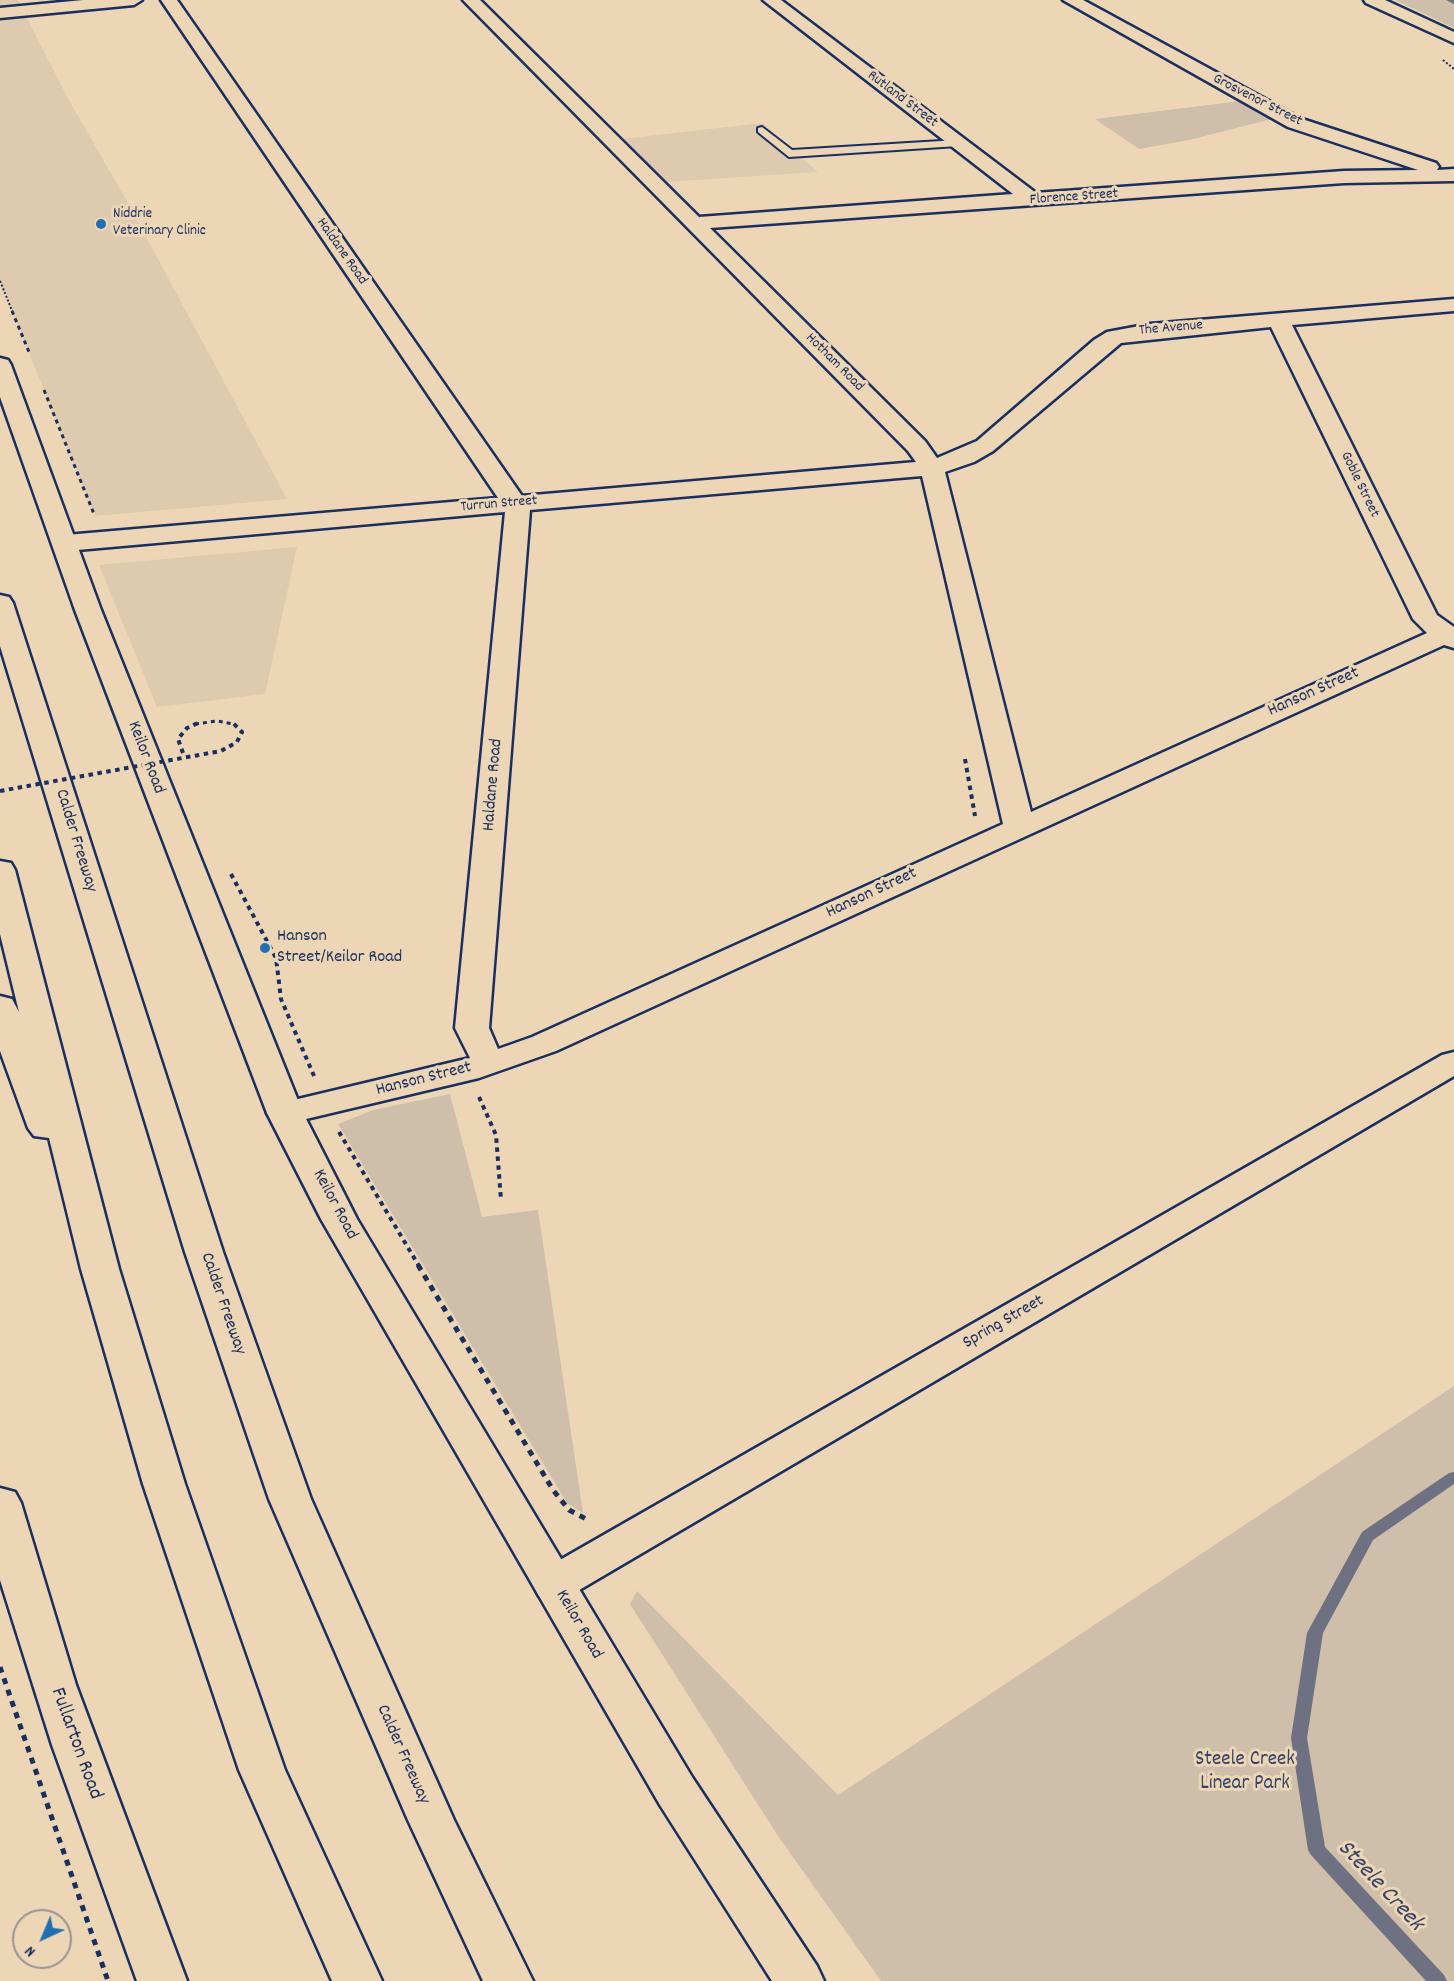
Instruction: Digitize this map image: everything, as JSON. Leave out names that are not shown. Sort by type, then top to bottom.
[{"type":"main road","points":[[0,14],[134,0]]},
{"type":"main road","name":"Haldane Road","points":[[169,0],[516,503],[472,1028],[480,1048],[479,1067]]},
{"type":"main road","name":"Hotham Road","points":[[471,0],[917,446],[932,468],[1019,826]]},
{"type":"main road","name":"Rutland Street","points":[[771,0],[1034,201]]},
{"type":"main road","name":"Grosvenor Street","points":[[1071,0],[1295,123],[1454,175]]},
{"type":"main road","points":[[1372,0],[1454,38]]},
{"type":"main road","name":"Florence Street","points":[[694,223],[1034,201],[1344,177],[1454,175]]},
{"type":"main road","name":"The Avenue","points":[[932,468],[965,457],[985,446],[1102,345],[1115,337],[1150,331],[1454,305]]},
{"type":"main road","name":"Goble Street","points":[[1278,319],[1417,603],[1426,619],[1449,637]]},
{"type":"main road","name":"Keilor Road","points":[[0,365],[76,542],[88,610],[153,779],[218,937],[304,1109],[339,1219],[676,1791],[799,1981]]},
{"type":"main road","name":"Turrun Street","points":[[76,542],[932,468]]},
{"type":"main road","name":"Calder Freeway","points":[[0,603],[204,1252],[290,1499],[431,1820],[508,1981]]},
{"type":"main road","name":"Hanson Street","points":[[304,1109],[479,1067],[544,1044],[1019,826],[1449,637]]},
{"type":"main road","points":[[0,870],[100,1269],[164,1484],[262,1770],[331,1981]]},
{"type":"main road","points":[[0,1006],[100,1269]]},
{"type":"main road","name":"Spring Street","points":[[554,1584],[1454,1062]]},
{"type":"main road","name":"Fullarton Road","points":[[0,1503],[37,1632],[70,1733],[162,1981]]},
{"type":"main road","points":[[262,1770],[357,1981]]},
{"type":"main road","points":[[431,1820],[525,1981]]},
{"type":"lane","points":[[762,130],[789,154],[958,142]]},
{"type":"path","points":[[0,281],[31,358]]},
{"type":"path","points":[[40,381],[100,526],[76,542]]},
{"type":"path","points":[[94,514],[104,514]]},
{"type":"path","points":[[0,790],[221,751],[237,742],[242,732],[231,722],[201,722],[179,735],[178,740],[183,753]]},
{"type":"path","points":[[228,868],[276,958],[281,999],[312,1068],[304,1109],[553,1490],[570,1510],[581,1518],[602,1524],[618,1547]]},
{"type":"path","points":[[479,1067],[496,1135],[501,1200]]},
{"type":"path","points":[[0,1667],[108,1981]]},
{"type":"shaded area","points":[[0,0],[18,0],[67,97],[124,196],[287,499],[95,516],[0,281]]},
{"type":"shaded area","points":[[762,123],[818,172],[665,182],[622,139]]},
{"type":"shaded area","points":[[297,547],[265,694],[157,707],[99,565]]},
{"type":"green space","points":[[1395,0],[1454,0],[1454,28]]},
{"type":"green space","points":[[1241,101],[1272,119],[1189,140],[1139,149],[1095,119]]},
{"type":"green space","points":[[450,1094],[482,1217],[538,1210],[583,1513],[567,1503],[338,1124],[373,1110]]},
{"type":"green space","name":"Steele Creek Linear Park","points":[[1454,1386],[1454,1981],[881,1981],[778,1836],[630,1604],[637,1591],[838,1795]]},
{"type":"waterway","name":"Steele Creek","points":[[1449,0],[1454,2]]},
{"type":"waterway","name":"Steele Creek","points":[[1438,1981],[1317,1850],[1299,1738],[1315,1633],[1367,1536],[1454,1477]]},
{"type":"place","name":"Niddrie Veterinary Clinic","points":[[101,224]]},
{"type":"place","name":"Hanson Street/Keilor Road","points":[[265,948]]}]
